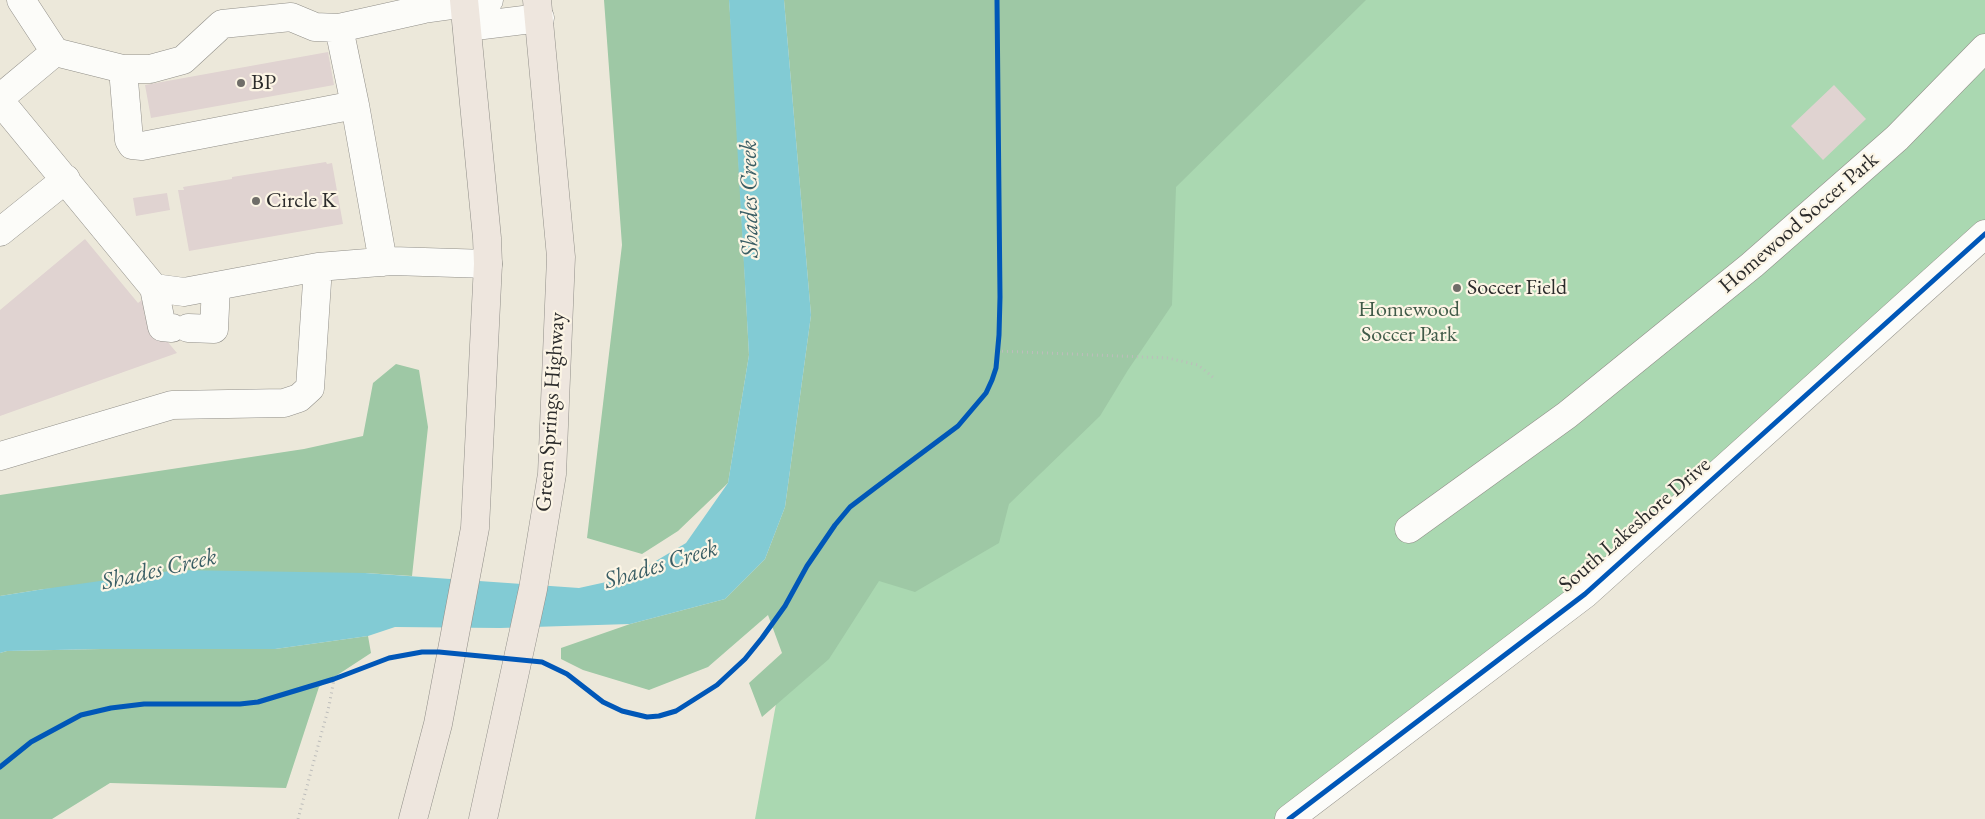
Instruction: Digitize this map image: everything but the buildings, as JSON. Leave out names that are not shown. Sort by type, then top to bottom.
[{"type":"main road","points":[[413,819],[438,724],[475,528],[488,264],[471,8]]},
{"type":"main road","name":"Green Springs Highway","points":[[483,819],[533,589],[552,474],[561,257],[539,9]]},
{"type":"street","points":[[21,0],[55,52],[123,69],[150,69],[183,60],[222,24],[291,17],[315,27],[339,28],[424,10],[471,8],[539,9]]},
{"type":"street","points":[[339,28],[383,262]]},
{"type":"street","name":"Homewood Soccer Park","points":[[1409,529],[1567,415],[1752,264],[1897,138],[1985,48]]},
{"type":"street","points":[[55,52],[0,99],[154,288],[162,327],[214,329],[216,286]]},
{"type":"street","points":[[123,69],[129,140],[132,145],[142,146],[355,105]]},
{"type":"street","points":[[0,232],[66,179]]},
{"type":"street","name":"South Lakeshore Drive","points":[[1289,819],[1585,594],[1985,234]]},
{"type":"street","points":[[154,288],[184,292],[318,266],[383,262],[488,264]]},
{"type":"street","points":[[0,456],[172,406],[284,403],[299,398],[310,388],[318,266]]},
{"type":"path","points":[[996,360],[998,343]]},
{"type":"path","points":[[997,351],[1168,358],[1198,365],[1214,378]]},
{"type":"path","points":[[324,682],[341,676]]},
{"type":"path","points":[[298,819],[329,706],[334,679]]},
{"type":"green space","points":[[604,0],[729,0],[732,39],[749,355],[728,483],[678,531],[642,554],[587,538],[622,245]]},
{"type":"green space","points":[[784,0],[1366,0],[1176,187],[1172,305],[1128,370],[1100,416],[1009,504],[999,543],[915,592],[879,581],[829,659],[762,717],[749,683],[782,653],[768,615],[708,667],[649,690],[583,670],[561,659],[561,648],[630,624],[725,599],[765,559],[785,507],[811,315]]},
{"type":"green space","name":"Homewood Soccer Park","points":[[1285,0],[1985,0],[1985,229],[1640,544],[1285,819],[755,819],[776,704],[1090,305]]},
{"type":"green space","points":[[396,364],[419,370],[428,427],[412,576],[365,573],[44,589],[0,596],[0,495],[304,449],[363,436],[373,383]]},
{"type":"green space","points":[[368,636],[371,653],[319,687],[286,788],[110,783],[52,819],[0,819],[0,653],[7,651],[101,649],[275,649]]},
{"type":"water","name":"Shades Creek","points":[[729,0],[784,0],[811,315],[785,507],[765,559],[725,599],[630,624],[500,628],[395,627],[368,636],[275,649],[101,649],[7,651],[0,653],[0,596],[177,570],[365,573],[579,588],[629,577],[686,543],[728,483],[749,355]]},
{"type":"cycle path","points":[[0,767],[31,742],[81,715],[111,708],[144,704],[240,704],[258,702],[334,679],[389,658],[422,652],[542,662],[567,674],[603,702],[622,711],[647,717],[676,711],[717,685],[745,659],[762,638],[785,606],[807,566],[835,525],[850,507],[958,426],[986,393],[992,380],[996,368],[1000,297],[997,0]]},
{"type":"cycle path","points":[[1289,819],[1585,594],[1985,234]]},
{"type":"place","name":"BP","points":[[241,83]]},
{"type":"place","name":"Circle K","points":[[256,201]]},
{"type":"place","name":"Soccer Field","points":[[1457,288]]}]
